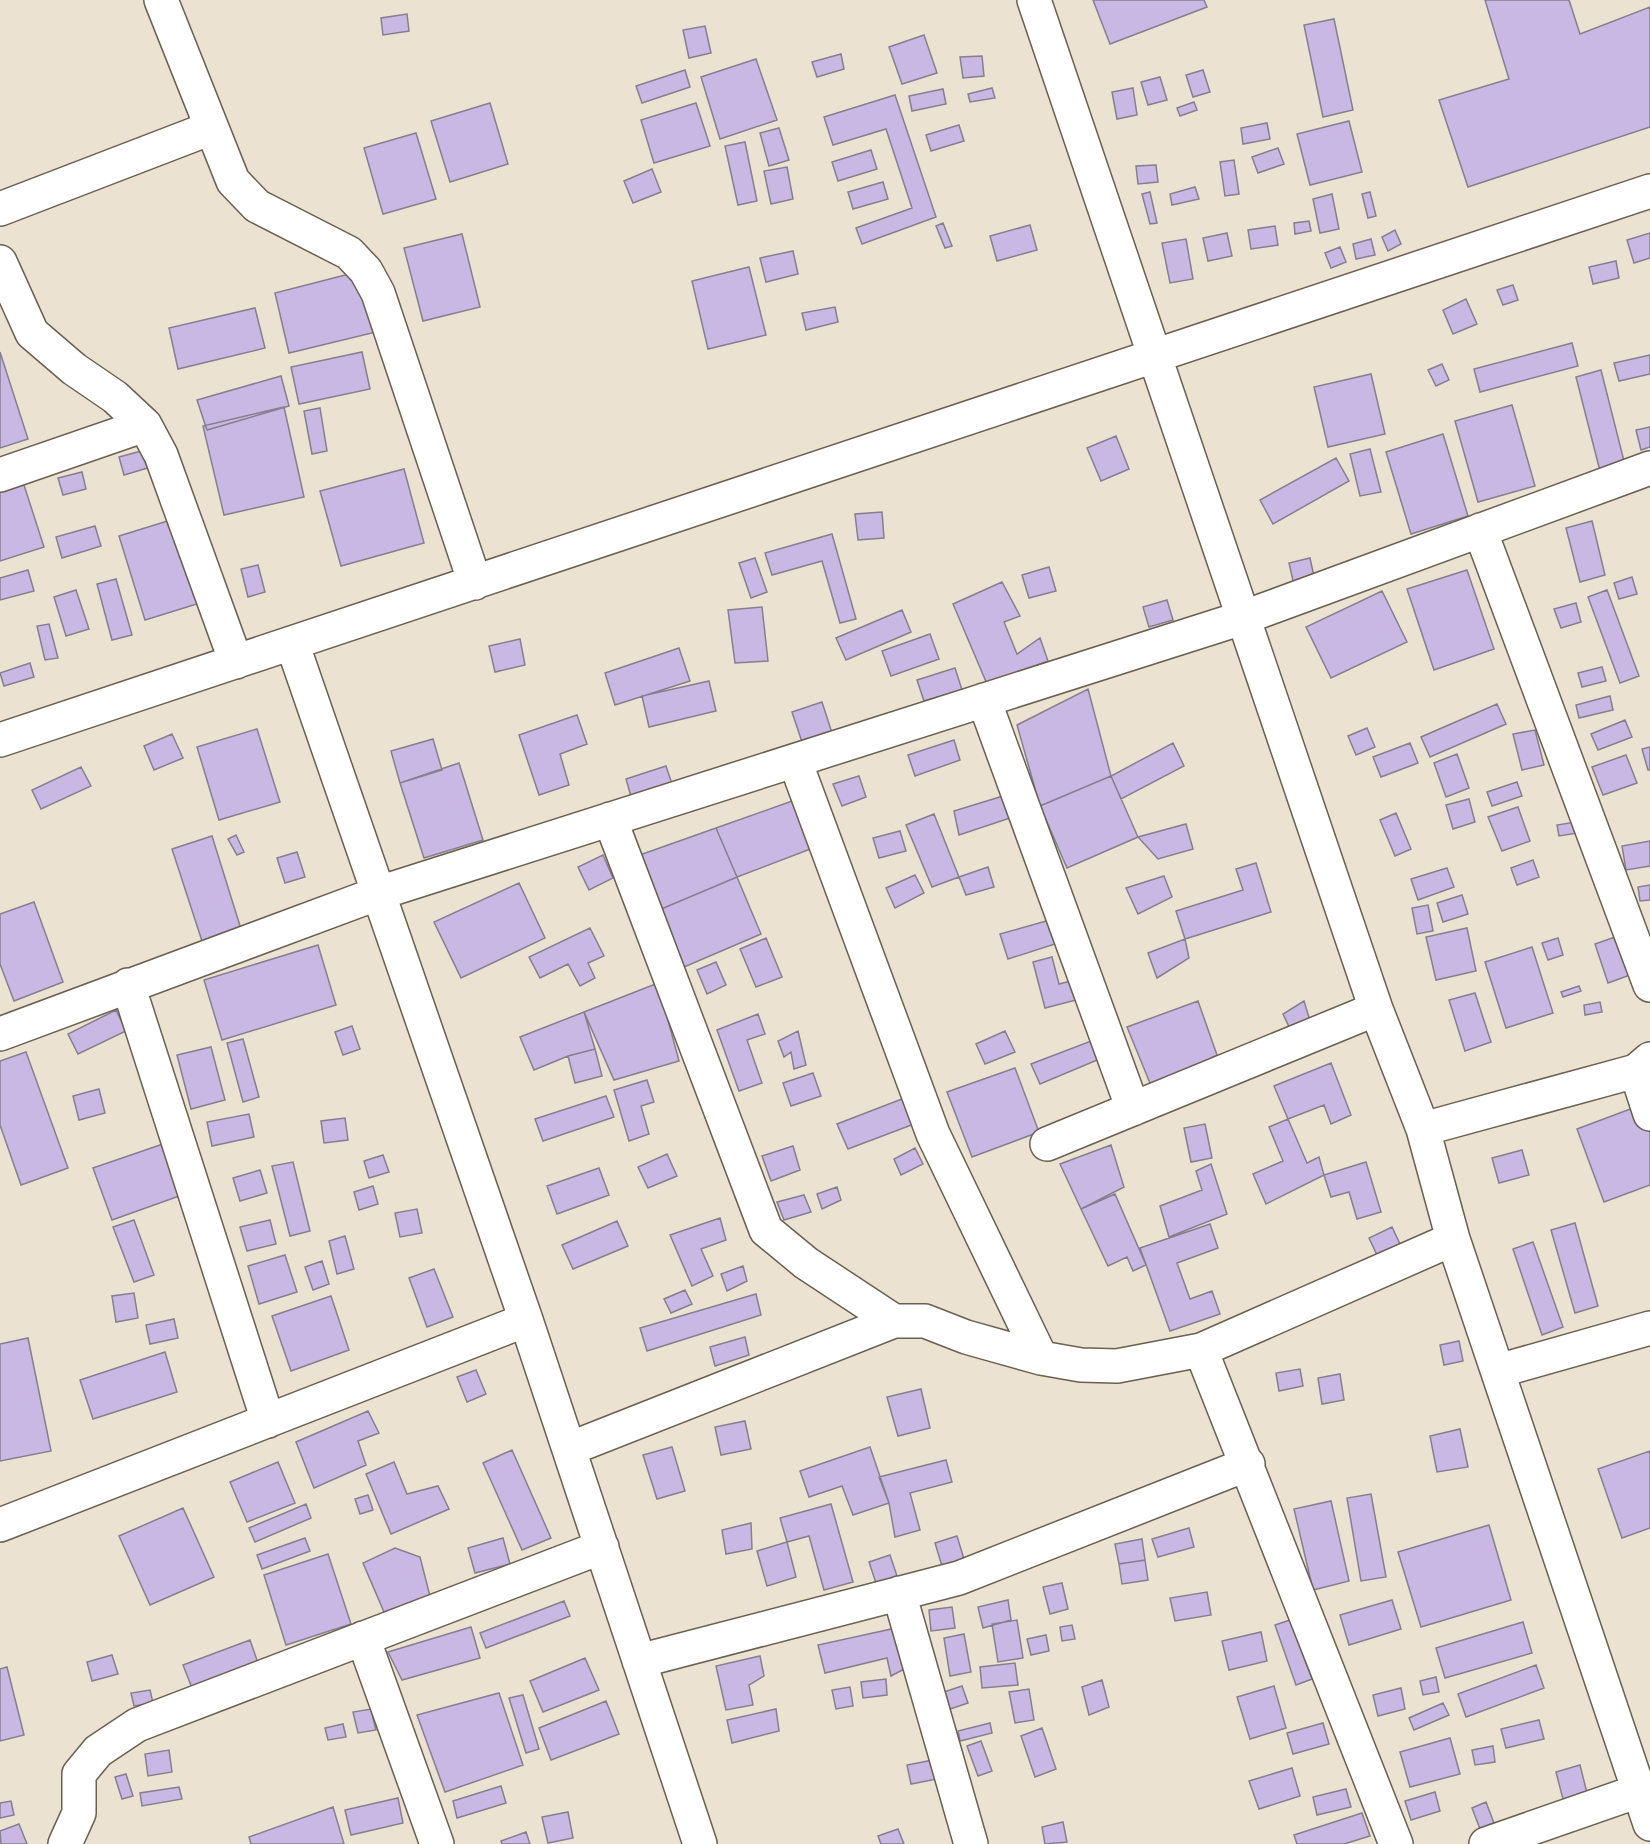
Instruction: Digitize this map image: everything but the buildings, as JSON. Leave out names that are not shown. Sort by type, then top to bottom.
[{"type":"street","points":[[161,0],[232,181],[257,206],[323,237],[349,253],[366,271],[378,293],[475,583]]},
{"type":"street","points":[[1035,0],[1153,357],[1376,1009],[1423,1129],[1453,1239],[1644,1789],[1650,1824]]},
{"type":"street","points":[[0,208],[211,128]]},
{"type":"street","points":[[0,740],[1650,191]]},
{"type":"street","points":[[0,262],[32,333],[74,369],[115,397],[145,425],[161,454],[236,662]]},
{"type":"street","points":[[0,475],[145,425]]},
{"type":"street","points":[[0,1034],[379,894],[1242,618],[1650,468]]},
{"type":"street","points":[[1480,530],[1650,985]]},
{"type":"street","points":[[292,643],[526,1320],[700,1844]]},
{"type":"street","points":[[984,700],[1133,1109]]},
{"type":"street","points":[[795,761],[933,1134],[1041,1358]]},
{"type":"street","points":[[610,819],[766,1230],[806,1263],[894,1321]]},
{"type":"street","points":[[128,985],[268,1421]]},
{"type":"street","points":[[1047,1144],[1376,1009]]},
{"type":"street","points":[[1423,1129],[1643,1065],[1650,1114]]},
{"type":"street","points":[[569,1449],[894,1321],[925,1321],[966,1336],[1041,1358],[1081,1365],[1118,1366],[1201,1350],[1453,1239]]},
{"type":"street","points":[[0,1525],[526,1320]]},
{"type":"street","points":[[1498,1371],[1650,1328]]},
{"type":"street","points":[[1201,1350],[1248,1464],[1396,1844]]},
{"type":"street","points":[[639,1661],[959,1578],[1248,1464]]},
{"type":"street","points":[[65,1844],[80,1813],[79,1774],[98,1751],[137,1725],[602,1547]]},
{"type":"street","points":[[899,1593],[972,1844]]},
{"type":"street","points":[[363,1638],[437,1844]]},
{"type":"street","points":[[1486,1844],[1644,1789]]}]
